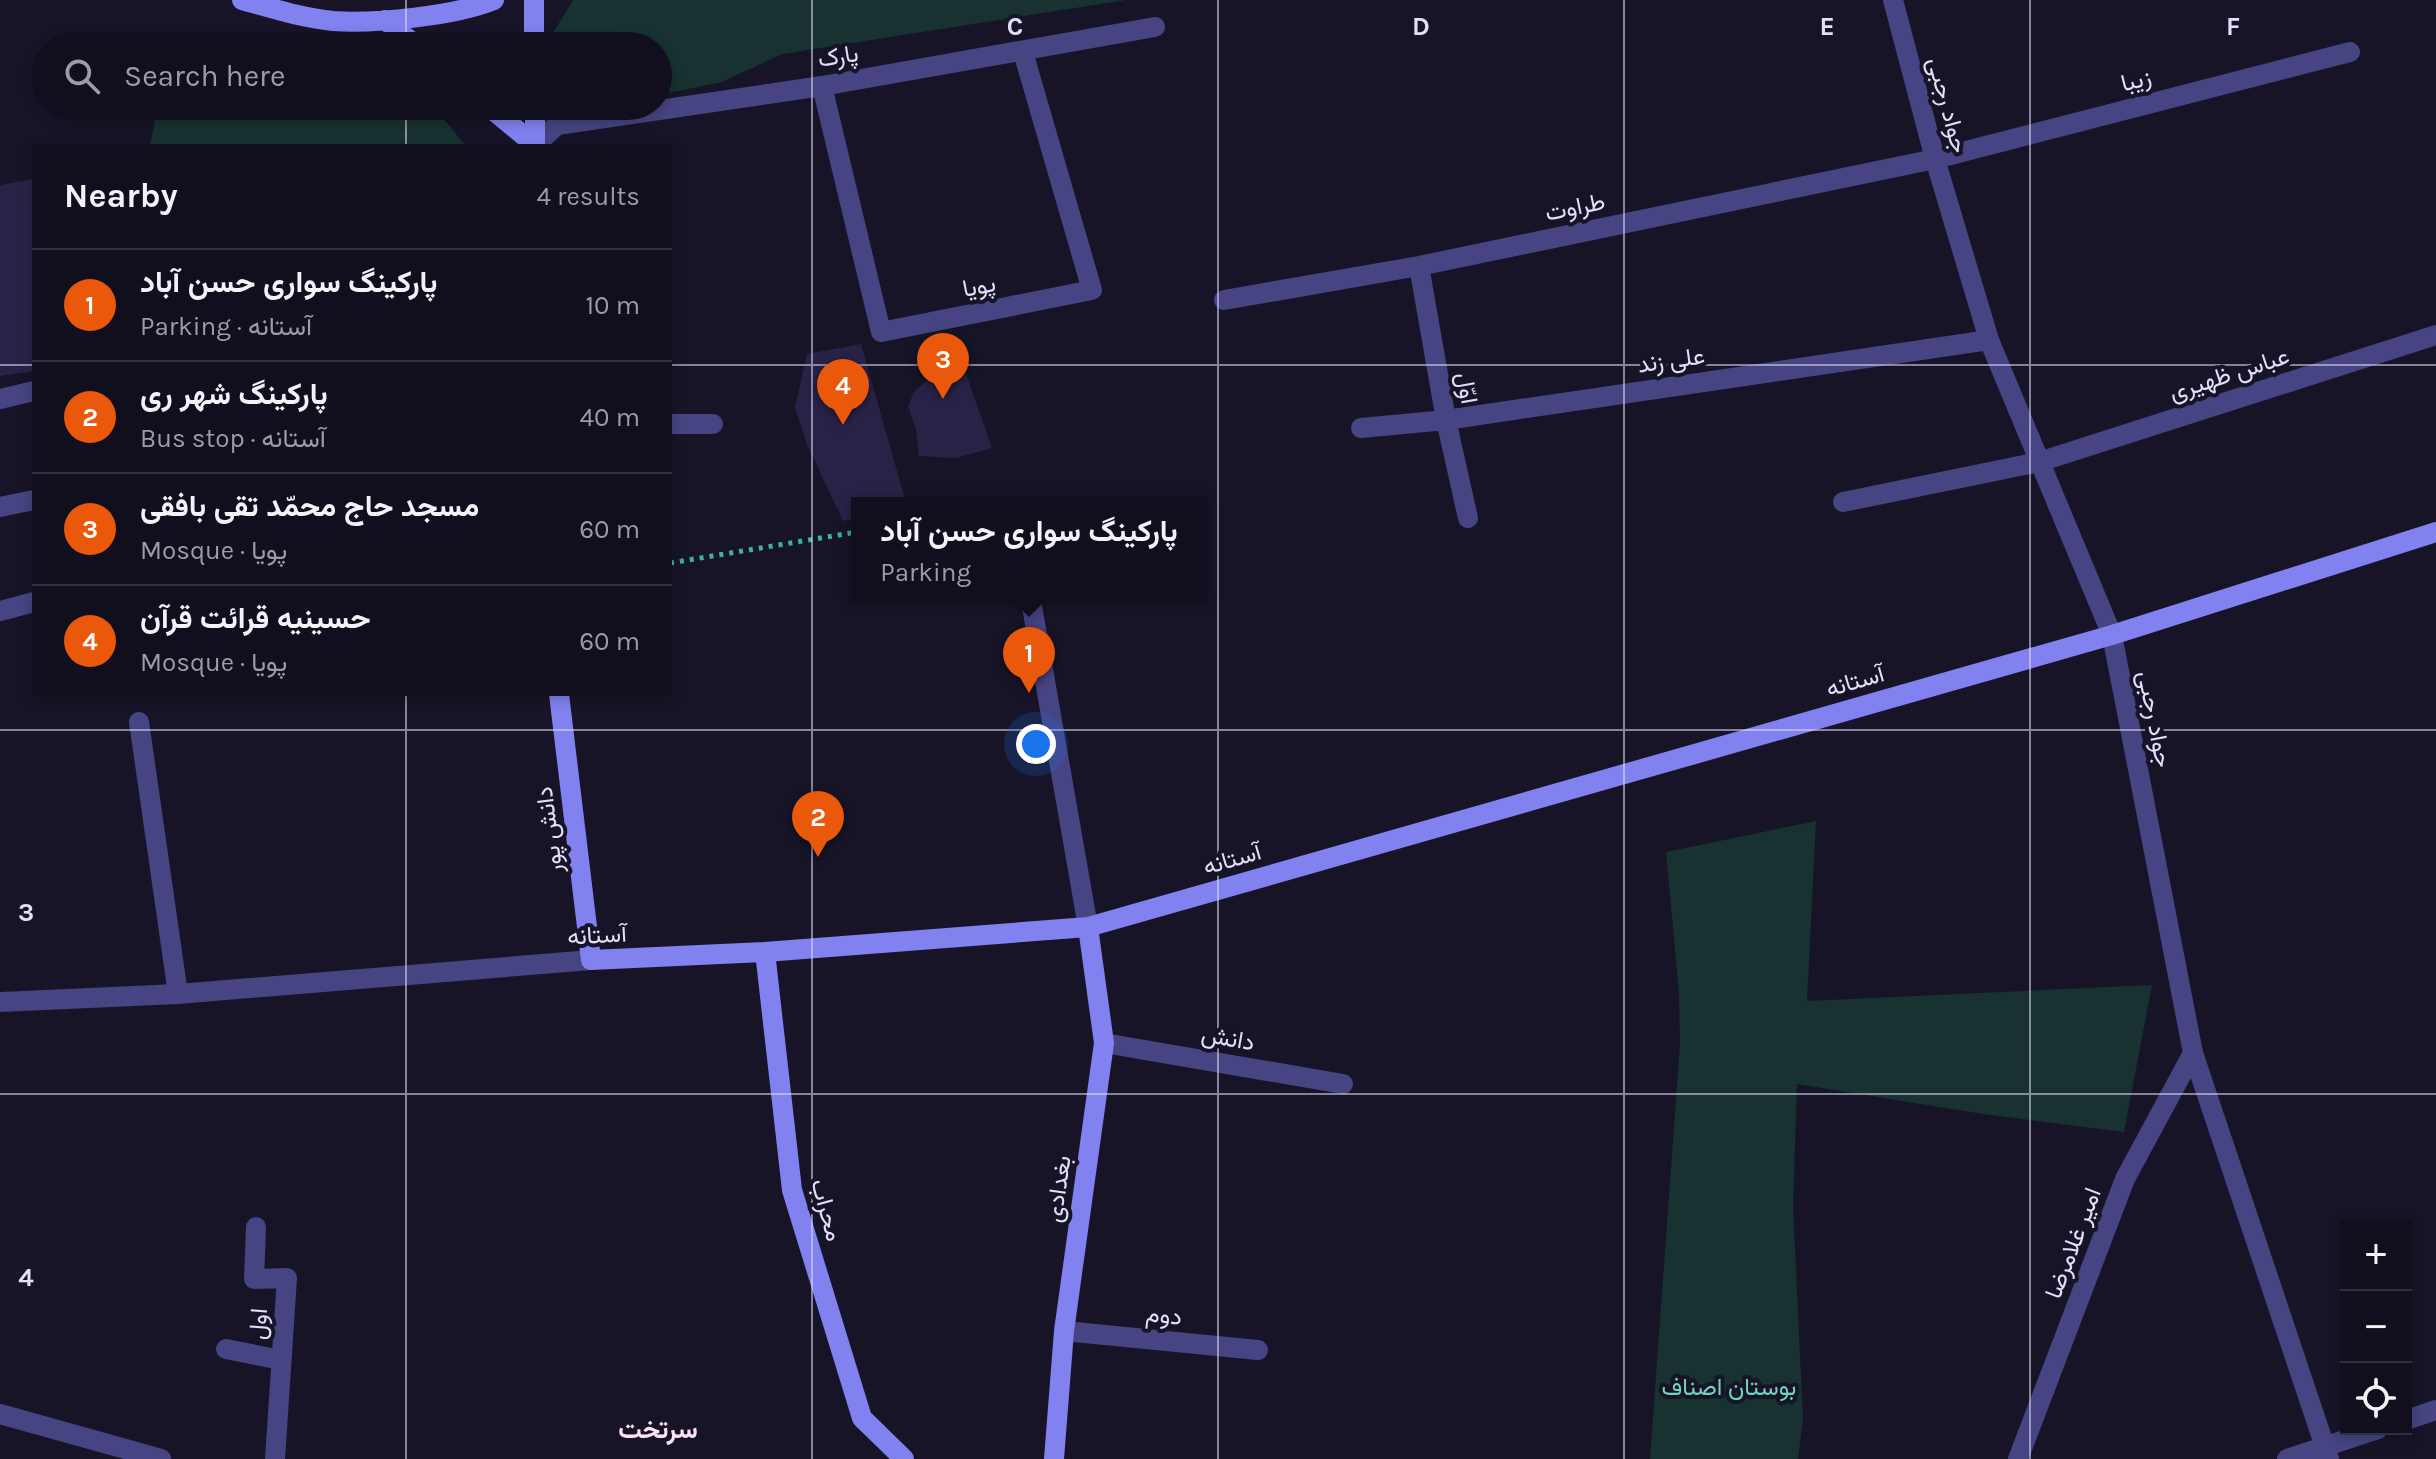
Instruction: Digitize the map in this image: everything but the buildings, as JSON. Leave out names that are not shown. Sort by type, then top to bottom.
[{"type":"street","points":[[242,0],[334,21],[385,20],[436,14],[494,0]]},
{"type":"street","points":[[534,0],[534,32]]},
{"type":"street","name":"جواد رجبی","points":[[1893,0],[1935,159],[1989,340],[2112,635],[2193,1053],[2326,1453]]},
{"type":"street","points":[[385,20],[400,32]]},
{"type":"street","name":"پارک","points":[[672,108],[822,86],[1155,27]]},
{"type":"street","name":"پویا","points":[[822,86],[881,332],[1092,290],[1023,52]]},
{"type":"street","name":"زیبا","points":[[1935,159],[2350,52]]},
{"type":"street","points":[[504,120],[533,144]]},
{"type":"street","points":[[535,120],[535,144]]},
{"type":"street","name":"پارک","points":[[537,144],[557,125],[591,120]]},
{"type":"street","name":"طراوت","points":[[1224,300],[1419,266],[1935,159]]},
{"type":"street","name":"اوّل","points":[[1419,266],[1446,420],[1468,518]]},
{"type":"street","name":"عباس ظهیری","points":[[1843,502],[2039,462],[2436,335]]},
{"type":"street","name":"علی زند","points":[[1361,428],[1446,420],[1989,340]]},
{"type":"street","points":[[0,399],[32,391]]},
{"type":"street","points":[[672,424],[713,424]]},
{"type":"street","points":[[0,507],[32,500]]},
{"type":"street","name":"آستانه","points":[[0,1002],[178,994],[591,960],[765,952],[1088,927],[2112,635],[2436,532]]},
{"type":"street","points":[[1031,601],[1088,927]]},
{"type":"street","points":[[0,611],[32,603]]},
{"type":"street","name":"دانش پور","points":[[559,696],[591,960]]},
{"type":"street","points":[[139,722],[178,994]]},
{"type":"street","name":"بغدادی","points":[[1054,1459],[1064,1331],[1104,1043],[1088,927]]},
{"type":"street","name":"محراب","points":[[765,952],[792,1190],[862,1418],[904,1459]]},
{"type":"street","name":"دانش","points":[[1104,1043],[1343,1084]]},
{"type":"street","name":"امیر غلامرضا","points":[[2018,1459],[2125,1179],[2193,1053]]},
{"type":"street","name":"اول","points":[[256,1227],[254,1279],[287,1278],[275,1459]]},
{"type":"street","name":"دوم","points":[[1064,1331],[1258,1350]]},
{"type":"street","points":[[226,1349],[281,1360]]},
{"type":"street","points":[[2412,1418],[2436,1410]]},
{"type":"street","points":[[0,1414],[161,1459]]},
{"type":"street","points":[[2287,1459],[2326,1453],[2365,1435]]},
{"type":"path","points":[[672,563],[851,533]]},
{"type":"green space","points":[[573,0],[1126,0],[782,54],[722,82],[672,92],[672,32],[554,32]]},
{"type":"green space","points":[[155,120],[445,120],[464,144],[150,144]]},
{"type":"green space","name":"بوستان اصناف","points":[[1816,821],[1807,1001],[2152,985],[2124,1132],[1983,1114],[1797,1084],[1793,1207],[1803,1418],[1798,1459],[1650,1459],[1680,1044],[1679,993],[1666,852]]},
{"type":"place","name":"مسجد حاج محمّد تقی بافقی","points":[[943,399]]},
{"type":"place","name":"حسینیه قرائت قرآن","points":[[843,425]]},
{"type":"place","name":"پارکینگ سواری حسن آباد","points":[[1029,693]]},
{"type":"place","name":"پارکینگ شهر ری","points":[[818,857]]},
{"type":"district","name":"سرتخت","points":[[658,1429]]}]
